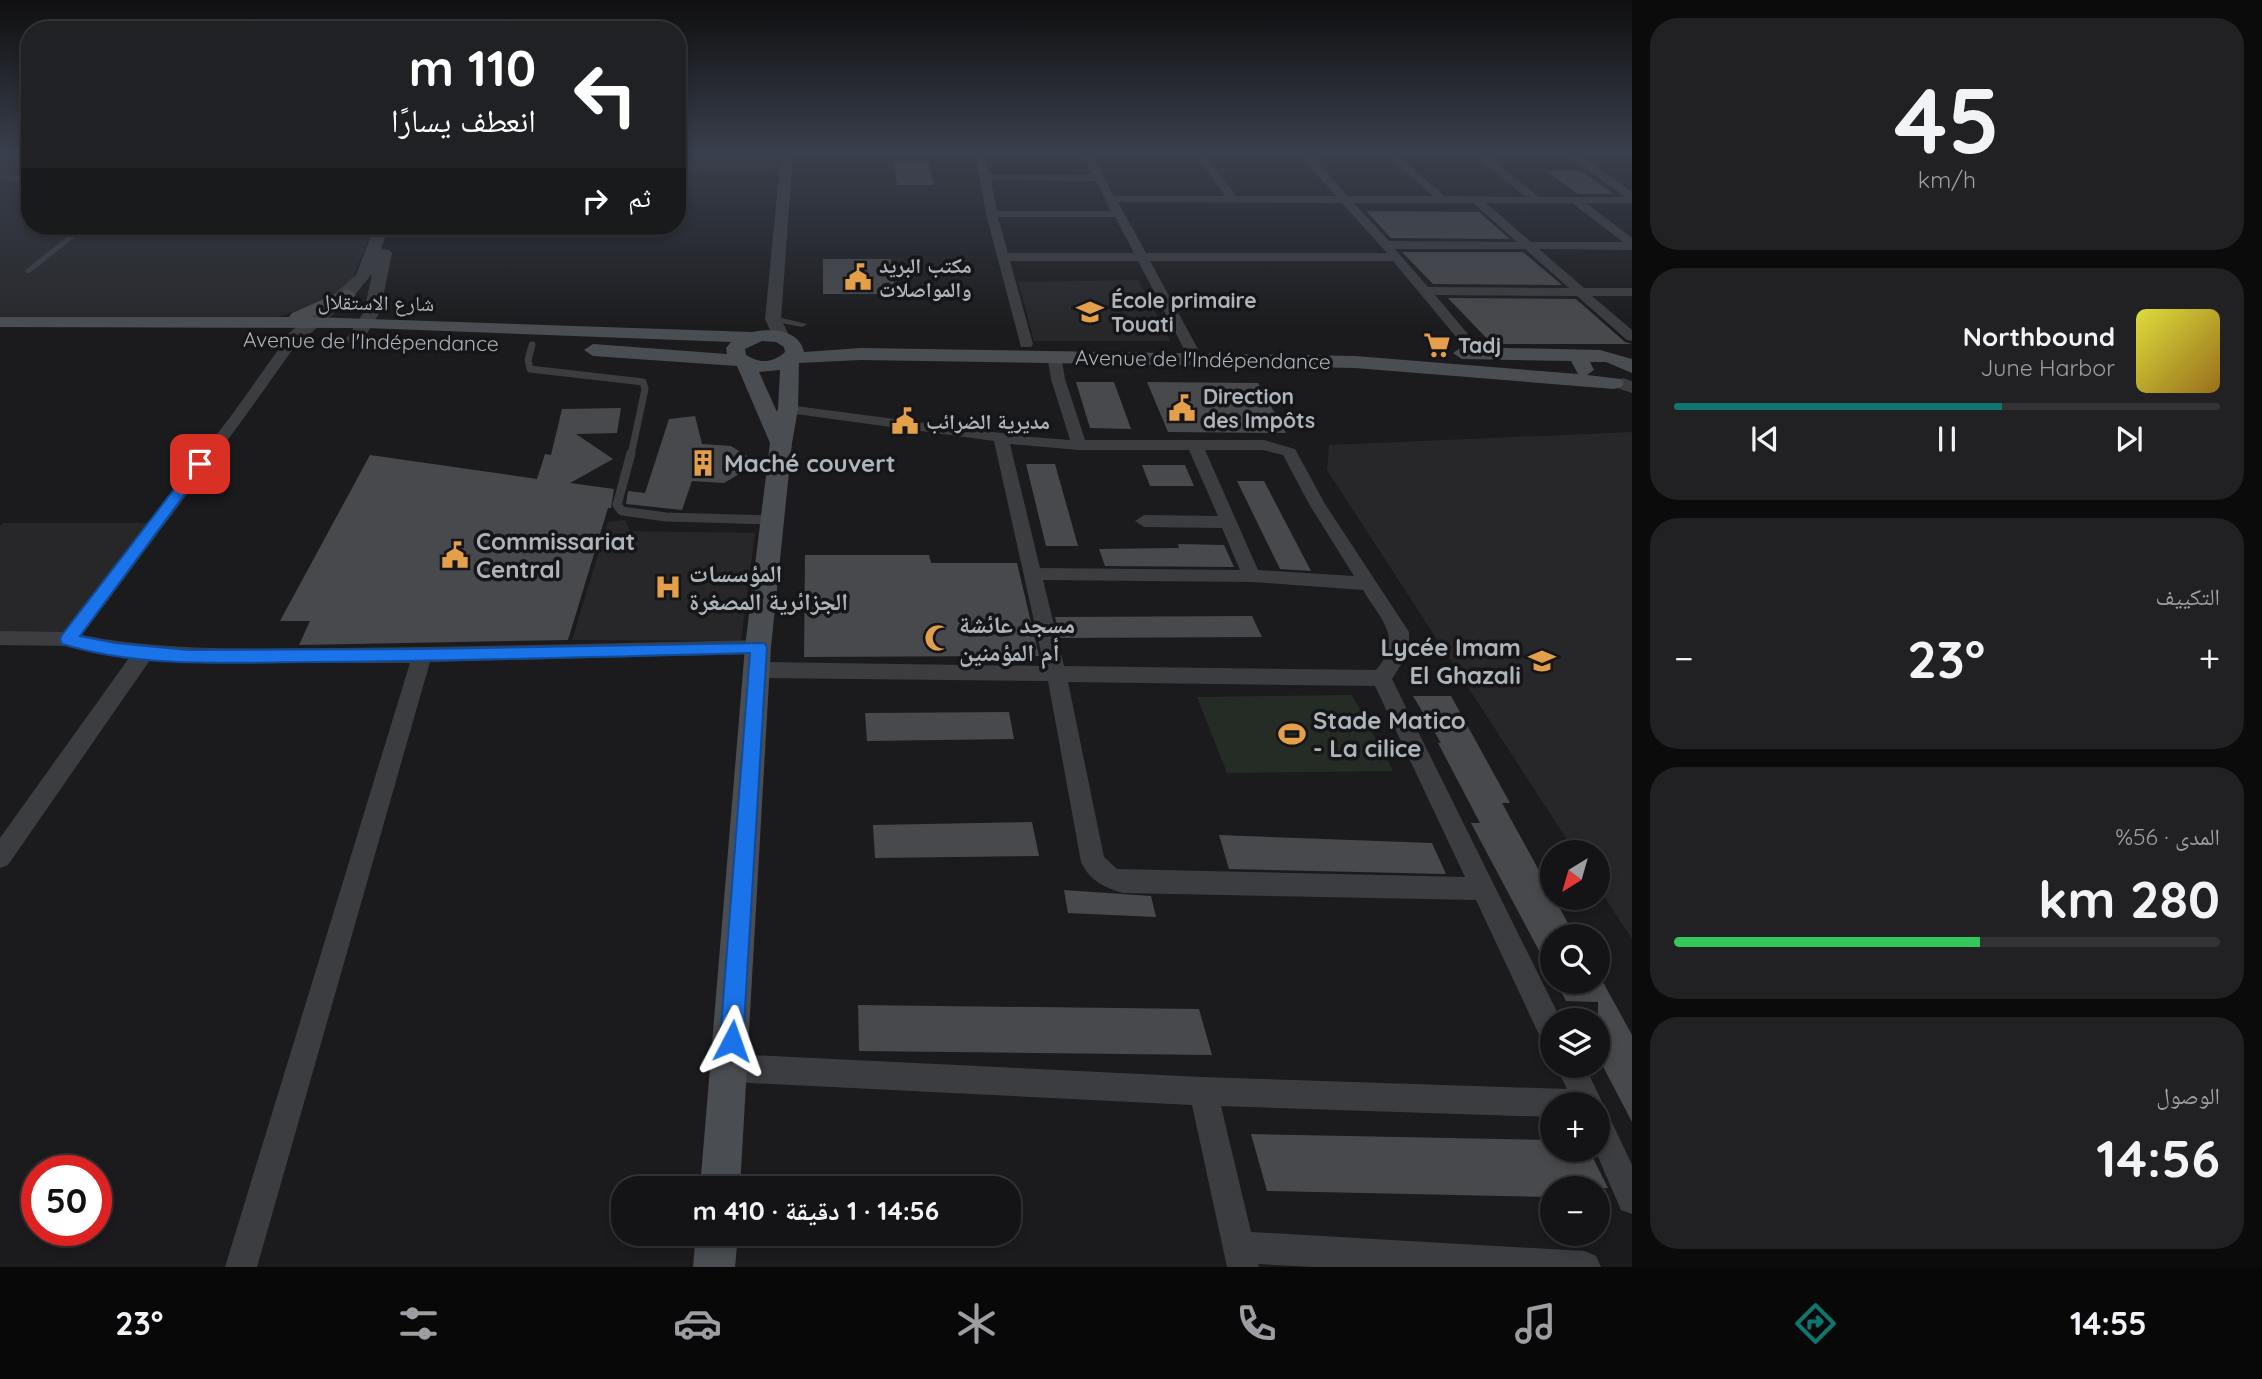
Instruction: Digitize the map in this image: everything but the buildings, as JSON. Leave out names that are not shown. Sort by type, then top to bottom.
[{"type":"main road","points":[[274,324],[314,311],[347,294]]},
{"type":"main road","name":"شارع الاستقلال","points":[[0,322],[366,323],[754,336],[788,349]]},
{"type":"main road","points":[[58,337],[74,322]]},
{"type":"main road","points":[[155,338],[169,323]]},
{"type":"main road","points":[[754,336],[735,348],[735,353],[744,363],[781,443]]},
{"type":"main road","name":"Avenue de l'Indépendance","points":[[0,337],[355,339],[532,345],[765,367],[788,349],[1026,344],[1593,356],[1632,354]]},
{"type":"main road","points":[[721,1176],[758,659],[781,443],[788,409],[788,349]]},
{"type":"main road","name":"Avenue de l'Indépendance","points":[[788,349],[839,354],[1054,355],[1355,362],[1627,381]]},
{"type":"main road","points":[[1593,356],[1580,363],[1586,372],[1627,381]]},
{"type":"main road","points":[[714,1267],[715,1246]]},
{"type":"street","points":[[782,212],[773,319],[788,349]]},
{"type":"street","points":[[1357,212],[1427,291],[1477,353]]},
{"type":"street","points":[[1490,212],[1632,337]]},
{"type":"street","points":[[1590,212],[1632,245]]},
{"type":"street","points":[[1026,344],[992,214],[1118,214],[1191,349]]},
{"type":"street","points":[[68,639],[236,419],[293,339],[347,294],[368,266],[379,235]]},
{"type":"street","points":[[355,339],[375,303],[390,235]]},
{"type":"street","points":[[1387,245],[1632,245]]},
{"type":"street","points":[[1004,257],[1396,257]]},
{"type":"street","points":[[1427,291],[1632,292]]},
{"type":"street","points":[[773,319],[802,324]]},
{"type":"street","points":[[754,336],[773,319]]},
{"type":"street","points":[[1054,355],[1058,379],[1079,445]]},
{"type":"street","points":[[788,409],[1001,440],[1079,445],[1264,445],[1289,452],[1318,504],[1399,632],[1402,644],[1400,653],[1381,678]]},
{"type":"street","points":[[1001,440],[1056,673],[1093,862],[1110,878],[1144,883],[1482,889]]},
{"type":"street","points":[[1195,445],[1252,576]]},
{"type":"street","points":[[1144,521],[1228,523]]},
{"type":"street","points":[[1031,574],[1252,576],[1370,584]]},
{"type":"street","points":[[0,638],[68,639],[115,649],[188,656],[422,655],[758,659],[1056,673],[1381,678]]},
{"type":"street","points":[[0,857],[145,651]]},
{"type":"street","points":[[241,1267],[422,655]]},
{"type":"street","points":[[1381,678],[1541,1008]]},
{"type":"street","points":[[730,1068],[1203,1091],[1540,1102]]},
{"type":"street","points":[[1203,1091],[1240,1257],[1585,1267]]},
{"type":"street","points":[[1610,1150],[1632,1199]]},
{"type":"lane","points":[[28,271],[74,235]]},
{"type":"lane","points":[[532,345],[527,360],[530,369],[643,382],[645,389],[627,474],[617,505],[622,511],[655,516],[772,520]]},
{"type":"shaded area","points":[[0,212],[21,212],[21,235],[371,235],[349,287],[332,298],[273,319],[0,317]]},
{"type":"shaded area","name":"École primaire Touati","points":[[1138,280],[1171,341],[1034,341],[1018,282]]},
{"type":"shaded area","name":"Lycée Imam El Ghazali","points":[[1632,432],[1632,939],[1610,905],[1610,840],[1567,840],[1327,470],[1329,445]]},
{"type":"shaded area","name":"المؤسسات الجزائرية المصغرة","points":[[625,520],[630,531],[755,533],[741,641],[572,640],[608,522]]},
{"type":"shaded area","points":[[3,523],[150,523],[62,634],[0,631],[0,526]]},
{"type":"shaded area","name":"Stade Matico - La cilice","points":[[1352,695],[1393,771],[1227,773],[1197,697]]},
{"type":"place","name":"مكتب البريد والمواصلات","points":[[858,277]]},
{"type":"place","name":"École primaire Touati","points":[[1090,312]]},
{"type":"place","name":"Tadj","points":[[1437,345]]},
{"type":"place","name":"Direction des Impôts","points":[[1182,408]]},
{"type":"place","name":"مديرية الضرائب","points":[[905,421]]},
{"type":"place","name":"Maché couvert","points":[[703,463]]},
{"type":"place","name":"Commissariat Central","points":[[455,555]]},
{"type":"place","name":"المؤسسات الجزائرية المصغرة","points":[[668,587]]},
{"type":"place","name":"مسجد عائشة أم المؤمنين","points":[[938,638]]},
{"type":"place","name":"Lycée Imam El Ghazali","points":[[1542,661]]},
{"type":"place","name":"Stade Matico - La cilice","points":[[1292,734]]},
{"type":"route","points":[[200,464],[68,639],[115,649],[188,656],[422,655],[758,647],[732,1041]]}]
